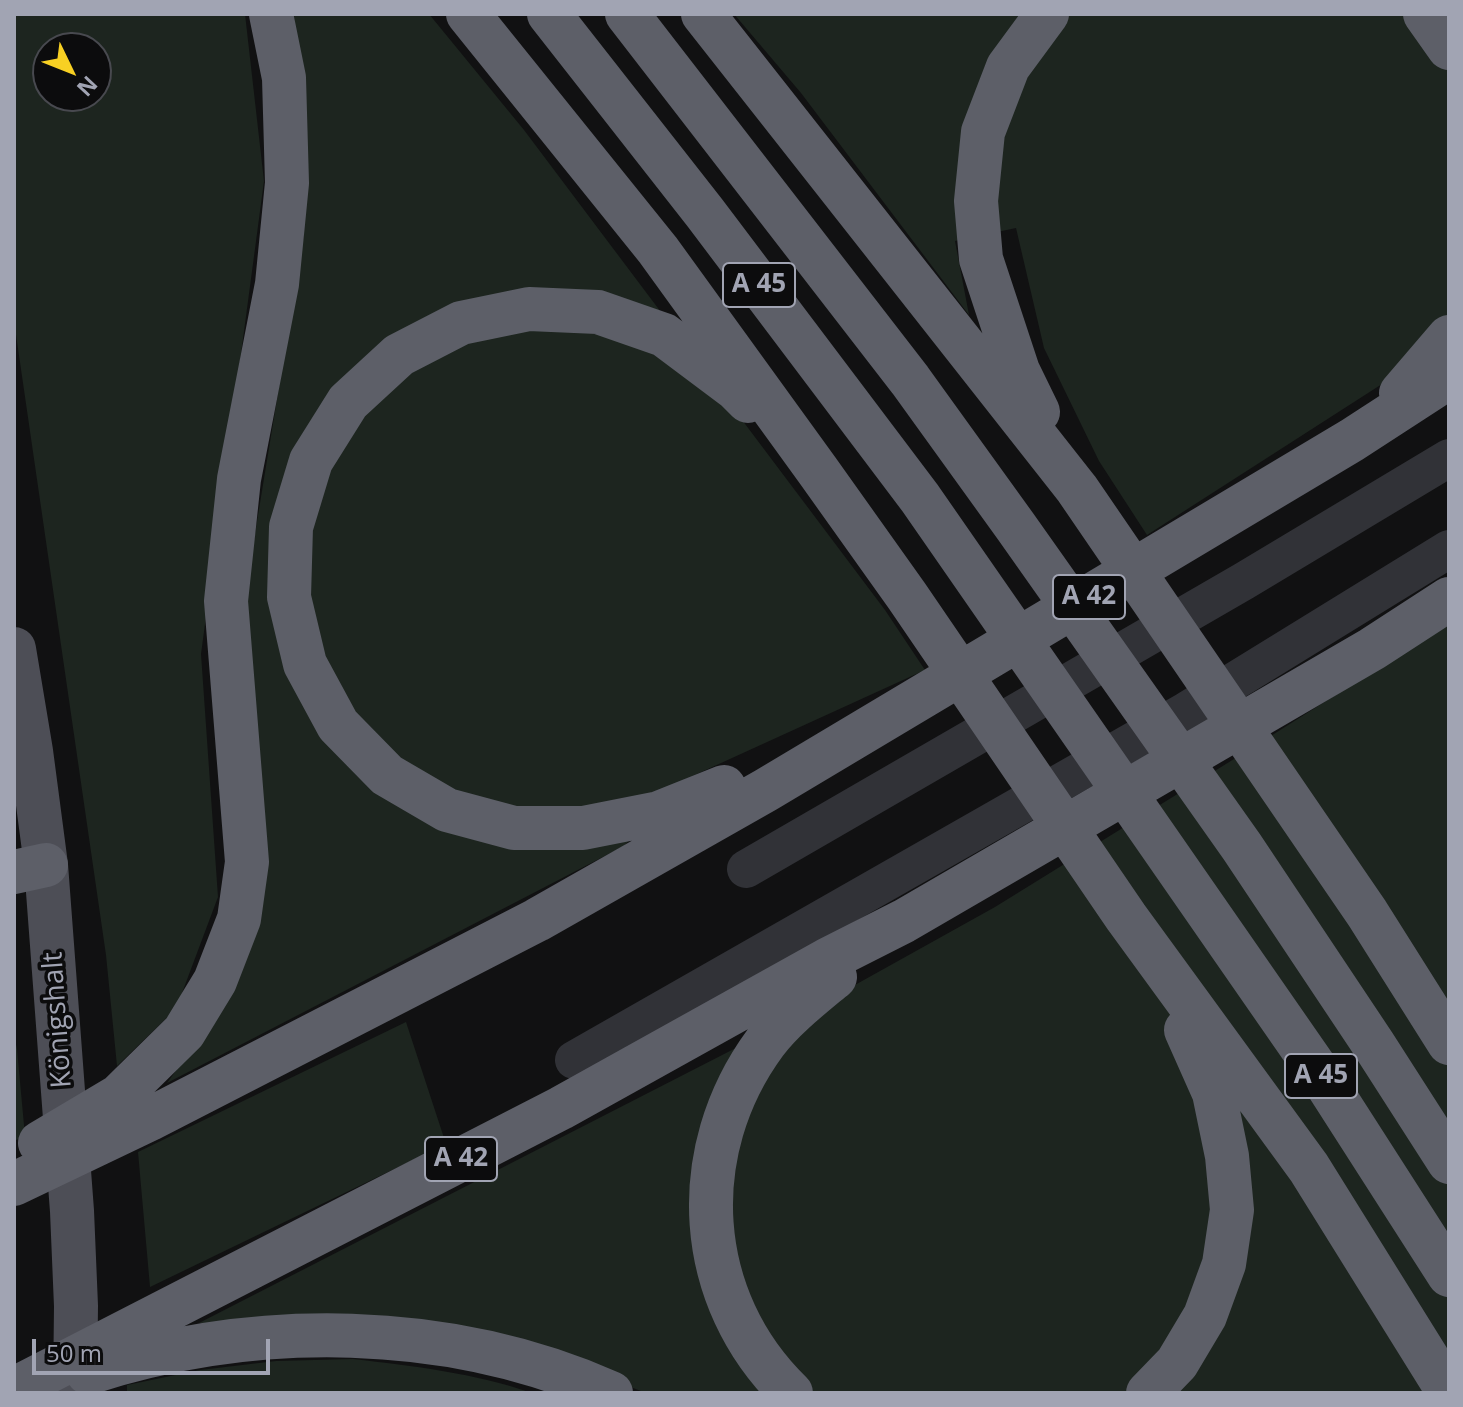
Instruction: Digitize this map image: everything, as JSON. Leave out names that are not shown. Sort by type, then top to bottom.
[{"type":"highway","points":[[14,1159],[119,1096],[184,1032],[215,981],[239,919],[247,862],[226,601],[239,479],[277,284],[287,183],[284,78],[271,14]]},
{"type":"highway","points":[[468,14],[658,250],[907,596],[1138,934],[1309,1168],[1449,1393]]},
{"type":"highway","name":"A 45","points":[[549,14],[912,486],[1324,1080],[1449,1275]]},
{"type":"highway","name":"A 45","points":[[627,14],[910,380],[1016,527],[1242,847],[1449,1162]]},
{"type":"highway","points":[[703,14],[1077,489],[1367,913],[1449,1043]]},
{"type":"highway","points":[[1047,14],[1008,67],[983,132],[976,201],[981,259],[1018,371],[1077,489]]},
{"type":"highway","points":[[1425,14],[1449,48]]},
{"type":"highway","points":[[818,471],[736,389],[664,335],[598,312],[529,309],[461,323],[399,355],[348,402],[311,461],[291,527],[289,597],[305,664],[338,725],[387,775],[447,810],[514,828],[583,828],[659,813],[764,771],[825,754]]},
{"type":"highway","points":[[1352,440],[1409,386],[1449,337]]},
{"type":"highway","name":"A 42","points":[[14,1184],[150,1119],[537,920],[766,790],[1352,440],[1449,377]]},
{"type":"highway","name":"A 42","points":[[14,1389],[561,1108],[827,960],[904,921],[1372,649],[1449,599]]},
{"type":"highway","points":[[1372,649],[1449,624]]},
{"type":"highway","points":[[1367,913],[1449,1009]]},
{"type":"highway","points":[[791,1393],[754,1349],[728,1301],[714,1248],[710,1194],[718,1140],[737,1089],[766,1042],[804,1003],[904,921]]},
{"type":"highway","points":[[1138,934],[1214,1093],[1227,1156],[1232,1210],[1224,1264],[1205,1316],[1177,1363],[1148,1393]]},
{"type":"highway","points":[[25,1393],[129,1360],[190,1347],[273,1336],[352,1335],[455,1346],[526,1363],[611,1393]]},
{"type":"main road","name":"Königshalt","points":[[14,649],[31,751],[30,868],[57,1007],[72,1211],[76,1306],[75,1393]]},
{"type":"lane","points":[[746,869],[1244,581],[1449,458]]},
{"type":"lane","points":[[574,1060],[1186,711],[1449,549]]},
{"type":"shaded area","points":[[14,14],[245,14],[264,181],[201,654],[218,897],[176,1009],[117,1066],[106,955],[14,321]]},
{"type":"shaded area","points":[[294,14],[429,14],[524,130],[885,610],[925,670],[686,779],[624,846],[167,1083],[231,994],[243,607],[304,234]]},
{"type":"shaded area","points":[[734,14],[1449,14],[1449,341],[1147,535],[1099,461],[1044,348],[1016,228],[955,241],[969,315],[801,93]]},
{"type":"shaded area","points":[[1449,623],[1449,1393],[646,1393],[597,1374],[370,1323],[199,1323],[810,1010],[995,907]]},
{"type":"shaded area","points":[[406,1022],[446,1144],[150,1287],[138,1152]]},
{"type":"shaded area","points":[[14,1035],[25,1136],[14,1141]]},
{"type":"shaded area","points":[[353,1359],[466,1375],[532,1393],[127,1393],[127,1385],[200,1370],[276,1361]]}]
